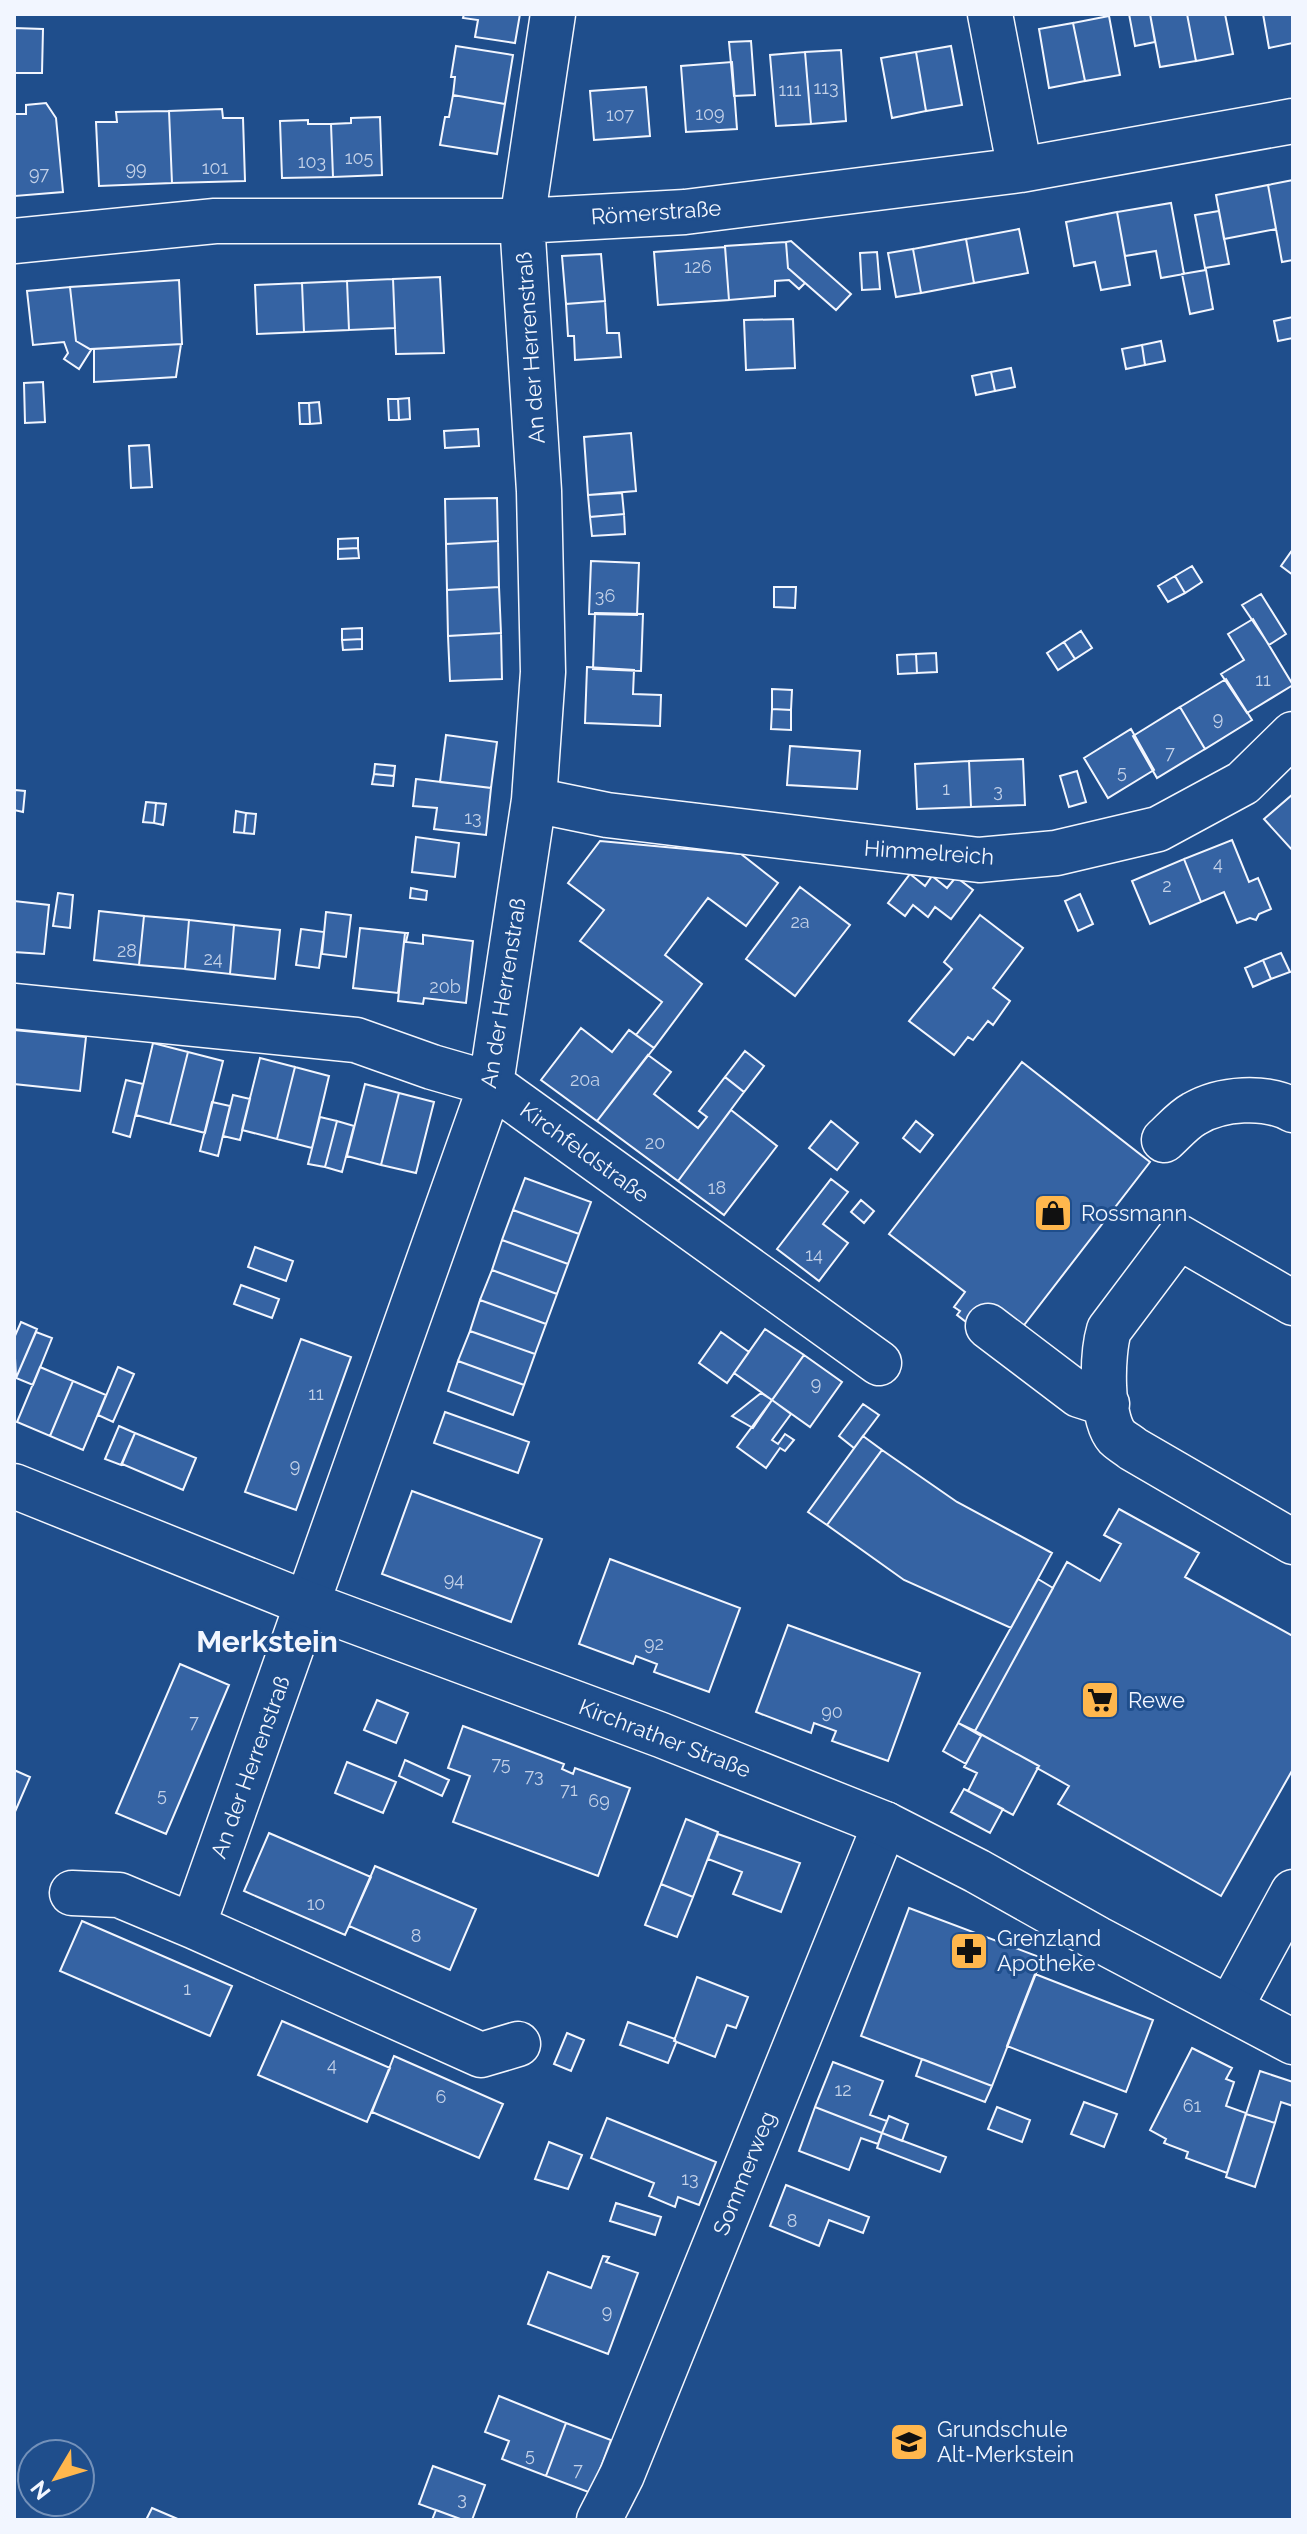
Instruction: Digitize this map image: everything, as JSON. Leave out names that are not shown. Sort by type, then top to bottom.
[{"type":"street","name":"An der Herrenstraß","points":[[193,1926],[491,1084],[534,800],[543,672],[539,491],[522,221],[553,14]]},
{"type":"street","points":[[990,14],[1020,170]]},
{"type":"street","name":"Römerstraße","points":[[14,241],[215,221],[522,221],[685,212],[1020,170],[1293,121]]},
{"type":"street","name":"Himmelreich","points":[[534,800],[607,815],[979,860],[1056,853],[1158,829],[1243,783],[1293,734]]},
{"type":"street","name":"Kirchfeldstraße","points":[[14,1006],[356,1040],[491,1084],[879,1363]]},
{"type":"street","points":[[1164,1140],[1194,1114],[1237,1100],[1282,1104],[1293,1110]]},
{"type":"street","points":[[1293,1303],[1179,1237],[1109,1330],[1103,1368],[1107,1404],[1115,1435],[1133,1449],[1293,1542]]},
{"type":"street","points":[[988,1326],[1079,1395],[1107,1404]]},
{"type":"street","name":"Kirchrather Straße","points":[[14,1486],[308,1604],[661,1735],[885,1824],[1293,2042]]},
{"type":"street","name":"Sommerweg","points":[[599,2520],[622,2475],[885,1824]]},
{"type":"street","points":[[1230,2008],[1293,1892]]},
{"type":"street","points":[[72,1893],[119,1895],[481,2055],[518,2044]]},
{"type":"building","points":[[464,14],[520,14],[515,43],[475,37],[478,20],[463,18]]},
{"type":"building","points":[[1129,14],[1150,14],[1155,42],[1135,46]]},
{"type":"building","points":[[1150,14],[1187,14],[1196,61],[1160,67]]},
{"type":"building","points":[[1187,14],[1225,14],[1233,54],[1196,61]]},
{"type":"building","points":[[1263,14],[1293,14],[1293,43],[1269,48]]},
{"type":"building","points":[[1109,16],[1120,75],[1085,81],[1073,23]]},
{"type":"building","points":[[1073,23],[1085,81],[1049,88],[1039,29]]},
{"type":"building","points":[[14,28],[43,29],[42,73],[14,73]]},
{"type":"building","points":[[751,41],[755,95],[734,96],[729,42]]},
{"type":"building","points":[[456,46],[513,55],[505,104],[453,95],[455,77],[451,77]]},
{"type":"building","points":[[951,46],[962,105],[926,111],[916,52]]},
{"type":"building","points":[[841,50],[846,121],[811,124],[805,52]]},
{"type":"building","points":[[805,52],[811,124],[776,126],[770,55]]},
{"type":"building","points":[[916,52],[926,111],[892,118],[881,58]]},
{"type":"building","points":[[732,62],[737,129],[686,132],[681,66]]},
{"type":"building","points":[[646,87],[650,136],[594,140],[590,91]]},
{"type":"building","points":[[453,95],[505,104],[497,154],[440,145]]},
{"type":"building","points":[[46,103],[56,118],[63,192],[15,196],[15,114],[26,114],[26,105]]},
{"type":"building","points":[[222,109],[223,118],[243,118],[245,181],[172,183],[169,111]]},
{"type":"building","points":[[169,111],[172,183],[99,186],[96,122],[117,122],[116,112]]},
{"type":"building","points":[[380,117],[382,175],[333,177],[331,124],[351,123],[351,118]]},
{"type":"building","points":[[308,120],[308,124],[331,124],[333,177],[282,178],[280,121]]},
{"type":"building","points":[[1293,180],[1293,260],[1282,262],[1268,185]]},
{"type":"building","points":[[1268,185],[1276,229],[1224,239],[1216,195]]},
{"type":"building","points":[[1171,203],[1184,274],[1161,278],[1156,251],[1125,256],[1117,212]]},
{"type":"building","points":[[1219,211],[1229,264],[1205,268],[1195,215]]},
{"type":"building","points":[[1117,212],[1130,285],[1101,290],[1095,262],[1074,266],[1066,222]]},
{"type":"building","points":[[1019,229],[1028,273],[974,283],[966,239]]},
{"type":"building","points":[[966,239],[974,283],[921,293],[913,249]]},
{"type":"building","points":[[791,241],[851,294],[836,310],[788,268],[786,242]]},
{"type":"building","points":[[786,242],[788,268],[805,283],[799,289],[789,280],[775,281],[775,296],[729,300],[725,246]]},
{"type":"building","points":[[725,247],[729,300],[658,305],[654,252]]},
{"type":"building","points":[[913,249],[921,293],[896,297],[888,253]]},
{"type":"building","points":[[877,252],[880,289],[862,290],[860,253]]},
{"type":"building","points":[[601,254],[605,301],[566,304],[562,256]]},
{"type":"building","points":[[1206,270],[1213,309],[1190,314],[1182,274]]},
{"type":"building","points":[[440,277],[444,353],[396,354],[393,279]]},
{"type":"building","points":[[393,279],[395,328],[349,330],[347,281]]},
{"type":"building","points":[[179,280],[182,344],[90,349],[76,341],[70,287]]},
{"type":"building","points":[[347,281],[349,330],[304,332],[302,283]]},
{"type":"building","points":[[302,283],[304,332],[257,334],[255,285]]},
{"type":"building","points":[[70,287],[76,341],[91,350],[79,369],[64,359],[68,353],[64,342],[33,345],[27,291]]},
{"type":"building","points":[[605,301],[607,333],[619,333],[621,357],[575,360],[574,336],[568,336],[566,304]]},
{"type":"building","points":[[1293,317],[1293,338],[1278,341],[1274,321]]},
{"type":"building","points":[[793,319],[795,368],[746,370],[744,320]]},
{"type":"building","points":[[1161,341],[1165,361],[1145,365],[1142,345]]},
{"type":"building","points":[[181,344],[176,377],[94,382],[94,349]]},
{"type":"building","points":[[1142,345],[1145,365],[1126,369],[1122,349]]},
{"type":"building","points":[[1011,368],[1015,387],[995,391],[991,372]]},
{"type":"building","points":[[991,372],[995,391],[976,395],[972,376]]},
{"type":"building","points":[[43,382],[45,422],[25,423],[24,383]]},
{"type":"building","points":[[409,398],[410,419],[399,420],[398,399]]},
{"type":"building","points":[[388,399],[398,399],[399,420],[389,420]]},
{"type":"building","points":[[319,402],[321,423],[310,424],[309,403]]},
{"type":"building","points":[[299,403],[309,403],[310,424],[300,424]]},
{"type":"building","points":[[478,429],[479,446],[445,448],[444,431]]},
{"type":"building","points":[[631,433],[636,491],[588,495],[584,437]]},
{"type":"building","points":[[149,445],[152,487],[131,488],[129,446]]},
{"type":"building","points":[[622,493],[624,514],[590,517],[588,495]]},
{"type":"building","points":[[497,498],[498,541],[446,544],[445,499]]},
{"type":"building","points":[[624,514],[625,534],[592,536],[590,517]]},
{"type":"building","points":[[358,538],[358,548],[338,549],[338,539]]},
{"type":"building","points":[[498,541],[499,587],[447,590],[446,544]]},
{"type":"building","points":[[358,548],[359,558],[338,559],[338,549]]},
{"type":"building","points":[[1293,549],[1293,575],[1281,566]]},
{"type":"building","points":[[591,561],[639,563],[637,615],[589,614]]},
{"type":"building","points":[[1192,566],[1202,582],[1185,593],[1175,576]]},
{"type":"building","points":[[1175,576],[1185,593],[1168,602],[1158,586]]},
{"type":"building","points":[[499,587],[501,633],[448,636],[447,590]]},
{"type":"building","points":[[774,587],[796,587],[795,608],[774,607]]},
{"type":"building","points":[[1261,594],[1286,634],[1269,645],[1242,605]]},
{"type":"building","points":[[595,613],[643,614],[641,671],[593,669]]},
{"type":"building","points":[[1253,619],[1293,685],[1247,713],[1221,674],[1244,660],[1228,634]]},
{"type":"building","points":[[362,628],[362,639],[342,640],[342,629]]},
{"type":"building","points":[[1081,631],[1092,648],[1075,659],[1064,642]]},
{"type":"building","points":[[501,633],[502,679],[450,681],[448,636]]},
{"type":"building","points":[[362,639],[362,649],[343,650],[342,640]]},
{"type":"building","points":[[1064,642],[1075,659],[1058,670],[1047,653]]},
{"type":"building","points":[[936,653],[937,672],[917,673],[916,654]]},
{"type":"building","points":[[916,654],[917,673],[898,674],[897,655]]},
{"type":"building","points":[[587,667],[634,670],[633,694],[661,695],[660,726],[585,723]]},
{"type":"building","points":[[1226,679],[1252,720],[1205,749],[1180,707]]},
{"type":"building","points":[[772,689],[792,690],[791,710],[772,709]]},
{"type":"building","points":[[1180,707],[1205,749],[1157,778],[1133,736]]},
{"type":"building","points":[[772,709],[791,710],[791,730],[771,729]]},
{"type":"building","points":[[1131,729],[1154,770],[1108,798],[1084,758]]},
{"type":"building","points":[[446,735],[497,742],[491,788],[440,782]]},
{"type":"building","points":[[790,746],[860,751],[857,789],[787,785]]},
{"type":"building","points":[[1023,759],[1025,805],[971,807],[969,761]]},
{"type":"building","points":[[969,761],[971,807],[917,809],[915,764]]},
{"type":"building","points":[[375,764],[395,766],[394,776],[374,774]]},
{"type":"building","points":[[1077,771],[1086,802],[1069,807],[1060,776]]},
{"type":"building","points":[[374,774],[394,776],[393,786],[372,784]]},
{"type":"building","points":[[416,779],[491,788],[486,835],[434,829],[437,808],[413,806]]},
{"type":"building","points":[[15,790],[25,791],[23,812],[14,810]]},
{"type":"building","points":[[1293,794],[1293,851],[1264,819]]},
{"type":"building","points":[[146,802],[156,803],[154,823],[143,822]]},
{"type":"building","points":[[156,803],[166,804],[163,825],[154,823]]},
{"type":"building","points":[[236,811],[246,813],[244,833],[234,832]]},
{"type":"building","points":[[246,813],[256,814],[254,834],[244,833]]},
{"type":"building","points":[[416,837],[459,843],[455,877],[412,872]]},
{"type":"building","points":[[1232,840],[1249,882],[1258,878],[1271,909],[1259,914],[1256,920],[1250,918],[1237,923],[1224,892],[1201,902],[1184,859]]},
{"type":"building","points":[[600,841],[741,854],[778,883],[746,926],[708,898],[665,955],[702,984],[654,1048],[636,1035],[662,1002],[580,941],[604,910],[568,883]]},
{"type":"building","points":[[1184,859],[1201,902],[1150,924],[1132,881]]},
{"type":"building","points":[[910,874],[925,886],[932,876],[947,888],[956,877],[973,890],[951,919],[935,907],[928,917],[913,905],[905,916],[888,903]]},
{"type":"building","points":[[800,887],[850,925],[795,996],[746,959]]},
{"type":"building","points":[[411,888],[427,891],[426,900],[410,898]]},
{"type":"building","points":[[58,893],[73,895],[70,928],[53,926]]},
{"type":"building","points":[[1080,894],[1093,924],[1078,931],[1065,901]]},
{"type":"building","points":[[14,901],[49,905],[44,954],[14,952]]},
{"type":"building","points":[[99,911],[144,916],[139,965],[94,960]]},
{"type":"building","points":[[326,912],[351,915],[346,957],[322,954]]},
{"type":"building","points":[[980,915],[1023,948],[993,988],[1010,1001],[993,1025],[988,1021],[973,1040],[968,1037],[954,1055],[909,1021],[952,969],[944,962]]},
{"type":"building","points":[[144,916],[189,920],[185,969],[139,965]]},
{"type":"building","points":[[189,920],[234,925],[230,974],[185,969]]},
{"type":"building","points":[[234,925],[280,930],[275,979],[230,974]]},
{"type":"building","points":[[360,928],[405,933],[398,993],[353,988]]},
{"type":"building","points":[[301,929],[324,932],[319,968],[296,965]]},
{"type":"building","points":[[405,933],[408,933],[406,942],[423,944],[423,935],[473,941],[466,1003],[424,998],[423,1004],[398,1001]]},
{"type":"building","points":[[1281,953],[1290,972],[1271,979],[1263,960]]},
{"type":"building","points":[[1263,960],[1271,979],[1253,987],[1245,968]]},
{"type":"building","points":[[581,1028],[612,1052],[629,1030],[654,1048],[597,1121],[541,1080]]},
{"type":"building","points":[[14,1030],[86,1037],[80,1091],[14,1084]]},
{"type":"building","points":[[153,1043],[188,1052],[170,1124],[136,1115]]},
{"type":"building","points":[[745,1051],[764,1066],[744,1092],[725,1077]]},
{"type":"building","points":[[188,1052],[223,1061],[205,1133],[170,1124]]},
{"type":"building","points":[[648,1055],[671,1072],[654,1094],[698,1128],[707,1117],[699,1111],[725,1077],[744,1092],[678,1181],[597,1121]]},
{"type":"building","points":[[260,1058],[295,1067],[277,1139],[242,1130]]},
{"type":"building","points":[[1022,1062],[1150,1162],[1018,1333],[970,1325],[957,1315],[960,1311],[954,1307],[965,1292],[889,1234]]},
{"type":"building","points":[[295,1067],[329,1076],[312,1148],[277,1139]]},
{"type":"building","points":[[126,1080],[143,1084],[130,1137],[113,1132]]},
{"type":"building","points":[[365,1084],[399,1093],[381,1165],[347,1156]]},
{"type":"building","points":[[399,1093],[434,1102],[416,1173],[381,1165]]},
{"type":"building","points":[[233,1095],[250,1099],[240,1140],[223,1136]]},
{"type":"building","points":[[212,1102],[230,1106],[218,1156],[200,1151]]},
{"type":"building","points":[[731,1110],[777,1146],[724,1215],[678,1181]]},
{"type":"building","points":[[320,1117],[337,1121],[325,1167],[308,1164]]},
{"type":"building","points":[[337,1121],[354,1126],[342,1172],[325,1167]]},
{"type":"building","points":[[831,1121],[858,1143],[837,1170],[809,1148]]},
{"type":"building","points":[[916,1121],[933,1135],[920,1152],[903,1138]]},
{"type":"building","points":[[525,1178],[591,1202],[579,1234],[513,1210]]},
{"type":"building","points":[[831,1179],[848,1192],[823,1224],[848,1243],[819,1281],[777,1249]]},
{"type":"building","points":[[861,1200],[874,1211],[864,1223],[851,1212]]},
{"type":"building","points":[[513,1210],[579,1234],[568,1264],[502,1240]]},
{"type":"building","points":[[502,1240],[568,1264],[557,1294],[492,1270]]},
{"type":"building","points":[[255,1247],[293,1261],[286,1281],[248,1267]]},
{"type":"building","points":[[492,1270],[557,1294],[546,1324],[480,1300]]},
{"type":"building","points":[[241,1285],[279,1299],[272,1318],[234,1304]]},
{"type":"building","points":[[480,1300],[546,1324],[535,1354],[470,1331]]},
{"type":"building","points":[[21,1322],[37,1329],[16,1378],[14,1338]]},
{"type":"building","points":[[765,1329],[804,1355],[772,1400],[734,1373]]},
{"type":"building","points":[[470,1331],[535,1354],[524,1385],[458,1361]]},
{"type":"building","points":[[36,1332],[52,1338],[33,1385],[16,1378]]},
{"type":"building","points":[[721,1332],[749,1352],[727,1383],[699,1363]]},
{"type":"building","points":[[301,1339],[351,1357],[296,1510],[245,1492]]},
{"type":"building","points":[[804,1355],[842,1382],[810,1427],[772,1400]]},
{"type":"building","points":[[458,1361],[524,1385],[513,1415],[448,1391]]},
{"type":"building","points":[[40,1367],[73,1381],[50,1436],[17,1422]]},
{"type":"building","points":[[118,1367],[134,1374],[113,1422],[98,1415]]},
{"type":"building","points":[[73,1381],[106,1395],[83,1450],[50,1436]]},
{"type":"building","points":[[761,1393],[772,1400],[753,1428],[732,1416]]},
{"type":"building","points":[[772,1400],[791,1414],[772,1440],[778,1444],[785,1434],[794,1440],[785,1451],[780,1448],[766,1468],[737,1447]]},
{"type":"building","points":[[863,1404],[879,1415],[854,1448],[839,1436]]},
{"type":"building","points":[[445,1412],[529,1442],[518,1473],[434,1443]]},
{"type":"building","points":[[119,1426],[135,1433],[121,1465],[105,1459]]},
{"type":"building","points":[[135,1433],[196,1458],[183,1490],[122,1464]]},
{"type":"building","points":[[863,1436],[882,1450],[827,1525],[808,1512]]},
{"type":"building","points":[[882,1450],[957,1502],[1052,1553],[1011,1628],[904,1580],[827,1525]]},
{"type":"building","points":[[412,1491],[542,1539],[511,1622],[382,1574]]},
{"type":"building","points":[[1119,1509],[1199,1553],[1185,1577],[1293,1636],[1293,1769],[1221,1896],[1058,1804],[1069,1786],[975,1731],[1067,1562],[1100,1581],[1121,1544],[1104,1535]]},
{"type":"building","points":[[610,1559],[740,1608],[709,1692],[654,1672],[657,1664],[636,1656],[633,1664],[579,1644]]},
{"type":"building","points":[[1038,1579],[1053,1588],[975,1731],[958,1723]]},
{"type":"building","points":[[788,1625],[920,1673],[888,1761],[832,1741],[836,1731],[814,1723],[811,1733],[756,1712]]},
{"type":"building","points":[[180,1664],[229,1685],[166,1834],[116,1813]]},
{"type":"building","points":[[377,1700],[408,1713],[396,1743],[364,1730]]},
{"type":"building","points":[[958,1723],[981,1736],[966,1764],[943,1751]]},
{"type":"building","points":[[463,1726],[564,1764],[562,1769],[573,1774],[575,1768],[630,1788],[598,1876],[453,1822],[470,1776],[448,1768]]},
{"type":"building","points":[[975,1731],[1039,1766],[1013,1815],[968,1791],[977,1773],[964,1767],[981,1736]]},
{"type":"building","points":[[405,1760],[449,1780],[442,1796],[399,1776]]},
{"type":"building","points":[[347,1762],[396,1782],[383,1813],[335,1793]]},
{"type":"building","points":[[14,1770],[30,1777],[14,1814]]},
{"type":"building","points":[[964,1789],[1003,1809],[990,1833],[951,1812]]},
{"type":"building","points":[[686,1819],[718,1832],[693,1897],[661,1884]]},
{"type":"building","points":[[269,1833],[371,1877],[345,1935],[244,1891]]},
{"type":"building","points":[[718,1834],[800,1863],[781,1912],[733,1894],[742,1872],[708,1859]]},
{"type":"building","points":[[375,1866],[476,1909],[450,1970],[349,1926]]},
{"type":"building","points":[[661,1884],[693,1897],[677,1937],[645,1925]]},
{"type":"building","points":[[909,1908],[1042,1958],[992,2086],[861,2036]]},
{"type":"building","points":[[82,1921],[232,1986],[210,2036],[60,1971]]},
{"type":"building","points":[[1035,1974],[1153,2020],[1126,2092],[1007,2046]]},
{"type":"building","points":[[697,1977],[748,1997],[736,2028],[727,2025],[715,2057],[674,2041]]},
{"type":"building","points":[[282,2021],[390,2068],[367,2122],[258,2075]]},
{"type":"building","points":[[628,2022],[675,2039],[668,2063],[620,2045]]},
{"type":"building","points":[[567,2033],[584,2040],[571,2071],[554,2064]]},
{"type":"building","points":[[1192,2048],[1232,2068],[1226,2079],[1234,2082],[1226,2106],[1246,2113],[1227,2173],[1186,2158],[1188,2152],[1164,2143],[1166,2139],[1150,2130]]},
{"type":"building","points":[[394,2056],[503,2104],[479,2158],[372,2112]]},
{"type":"building","points":[[922,2059],[992,2086],[985,2102],[916,2076]]},
{"type":"building","points":[[833,2062],[883,2081],[870,2115],[887,2121],[882,2133],[815,2107]]},
{"type":"building","points":[[1260,2071],[1293,2082],[1293,2106],[1281,2102],[1275,2123],[1246,2114]]},
{"type":"building","points":[[1084,2102],[1117,2114],[1104,2147],[1071,2134]]},
{"type":"building","points":[[815,2107],[882,2133],[878,2144],[861,2138],[849,2170],[799,2151]]},
{"type":"building","points":[[997,2107],[1030,2120],[1022,2142],[988,2129]]},
{"type":"building","points":[[1246,2114],[1275,2123],[1255,2187],[1226,2177]]},
{"type":"building","points":[[889,2116],[908,2124],[902,2141],[882,2133]]},
{"type":"building","points":[[607,2118],[716,2162],[699,2205],[678,2197],[675,2207],[649,2196],[654,2183],[591,2158]]},
{"type":"building","points":[[882,2133],[946,2157],[940,2172],[877,2148]]},
{"type":"building","points":[[549,2142],[582,2155],[568,2189],[535,2179]]},
{"type":"building","points":[[786,2185],[869,2217],[863,2233],[829,2220],[819,2246],[770,2226]]},
{"type":"building","points":[[616,2203],[661,2217],[655,2235],[610,2221]]},
{"type":"building","points":[[603,2256],[609,2257],[606,2262],[638,2273],[608,2354],[528,2324],[548,2272],[591,2288]]},
{"type":"building","points":[[499,2396],[566,2423],[546,2476],[502,2459],[509,2441],[485,2432]]},
{"type":"building","points":[[566,2423],[611,2440],[591,2493],[546,2476]]},
{"type":"building","points":[[433,2466],[485,2485],[472,2520],[463,2520],[419,2504]]},
{"type":"building","points":[[152,2508],[180,2520],[146,2520]]},
{"type":"building","points":[[436,2510],[463,2520],[432,2520]]},
{"type":"place","name":"Rossmann","points":[[1053,1213]]},
{"type":"place","name":"Rewe","points":[[1100,1700]]},
{"type":"place","name":"Grenzland Apotheke","points":[[969,1951]]},
{"type":"place","name":"Grundschule Alt-Merkstein","points":[[909,2442]]},
{"type":"district","name":"Merkstein","points":[[267,1641]]}]
